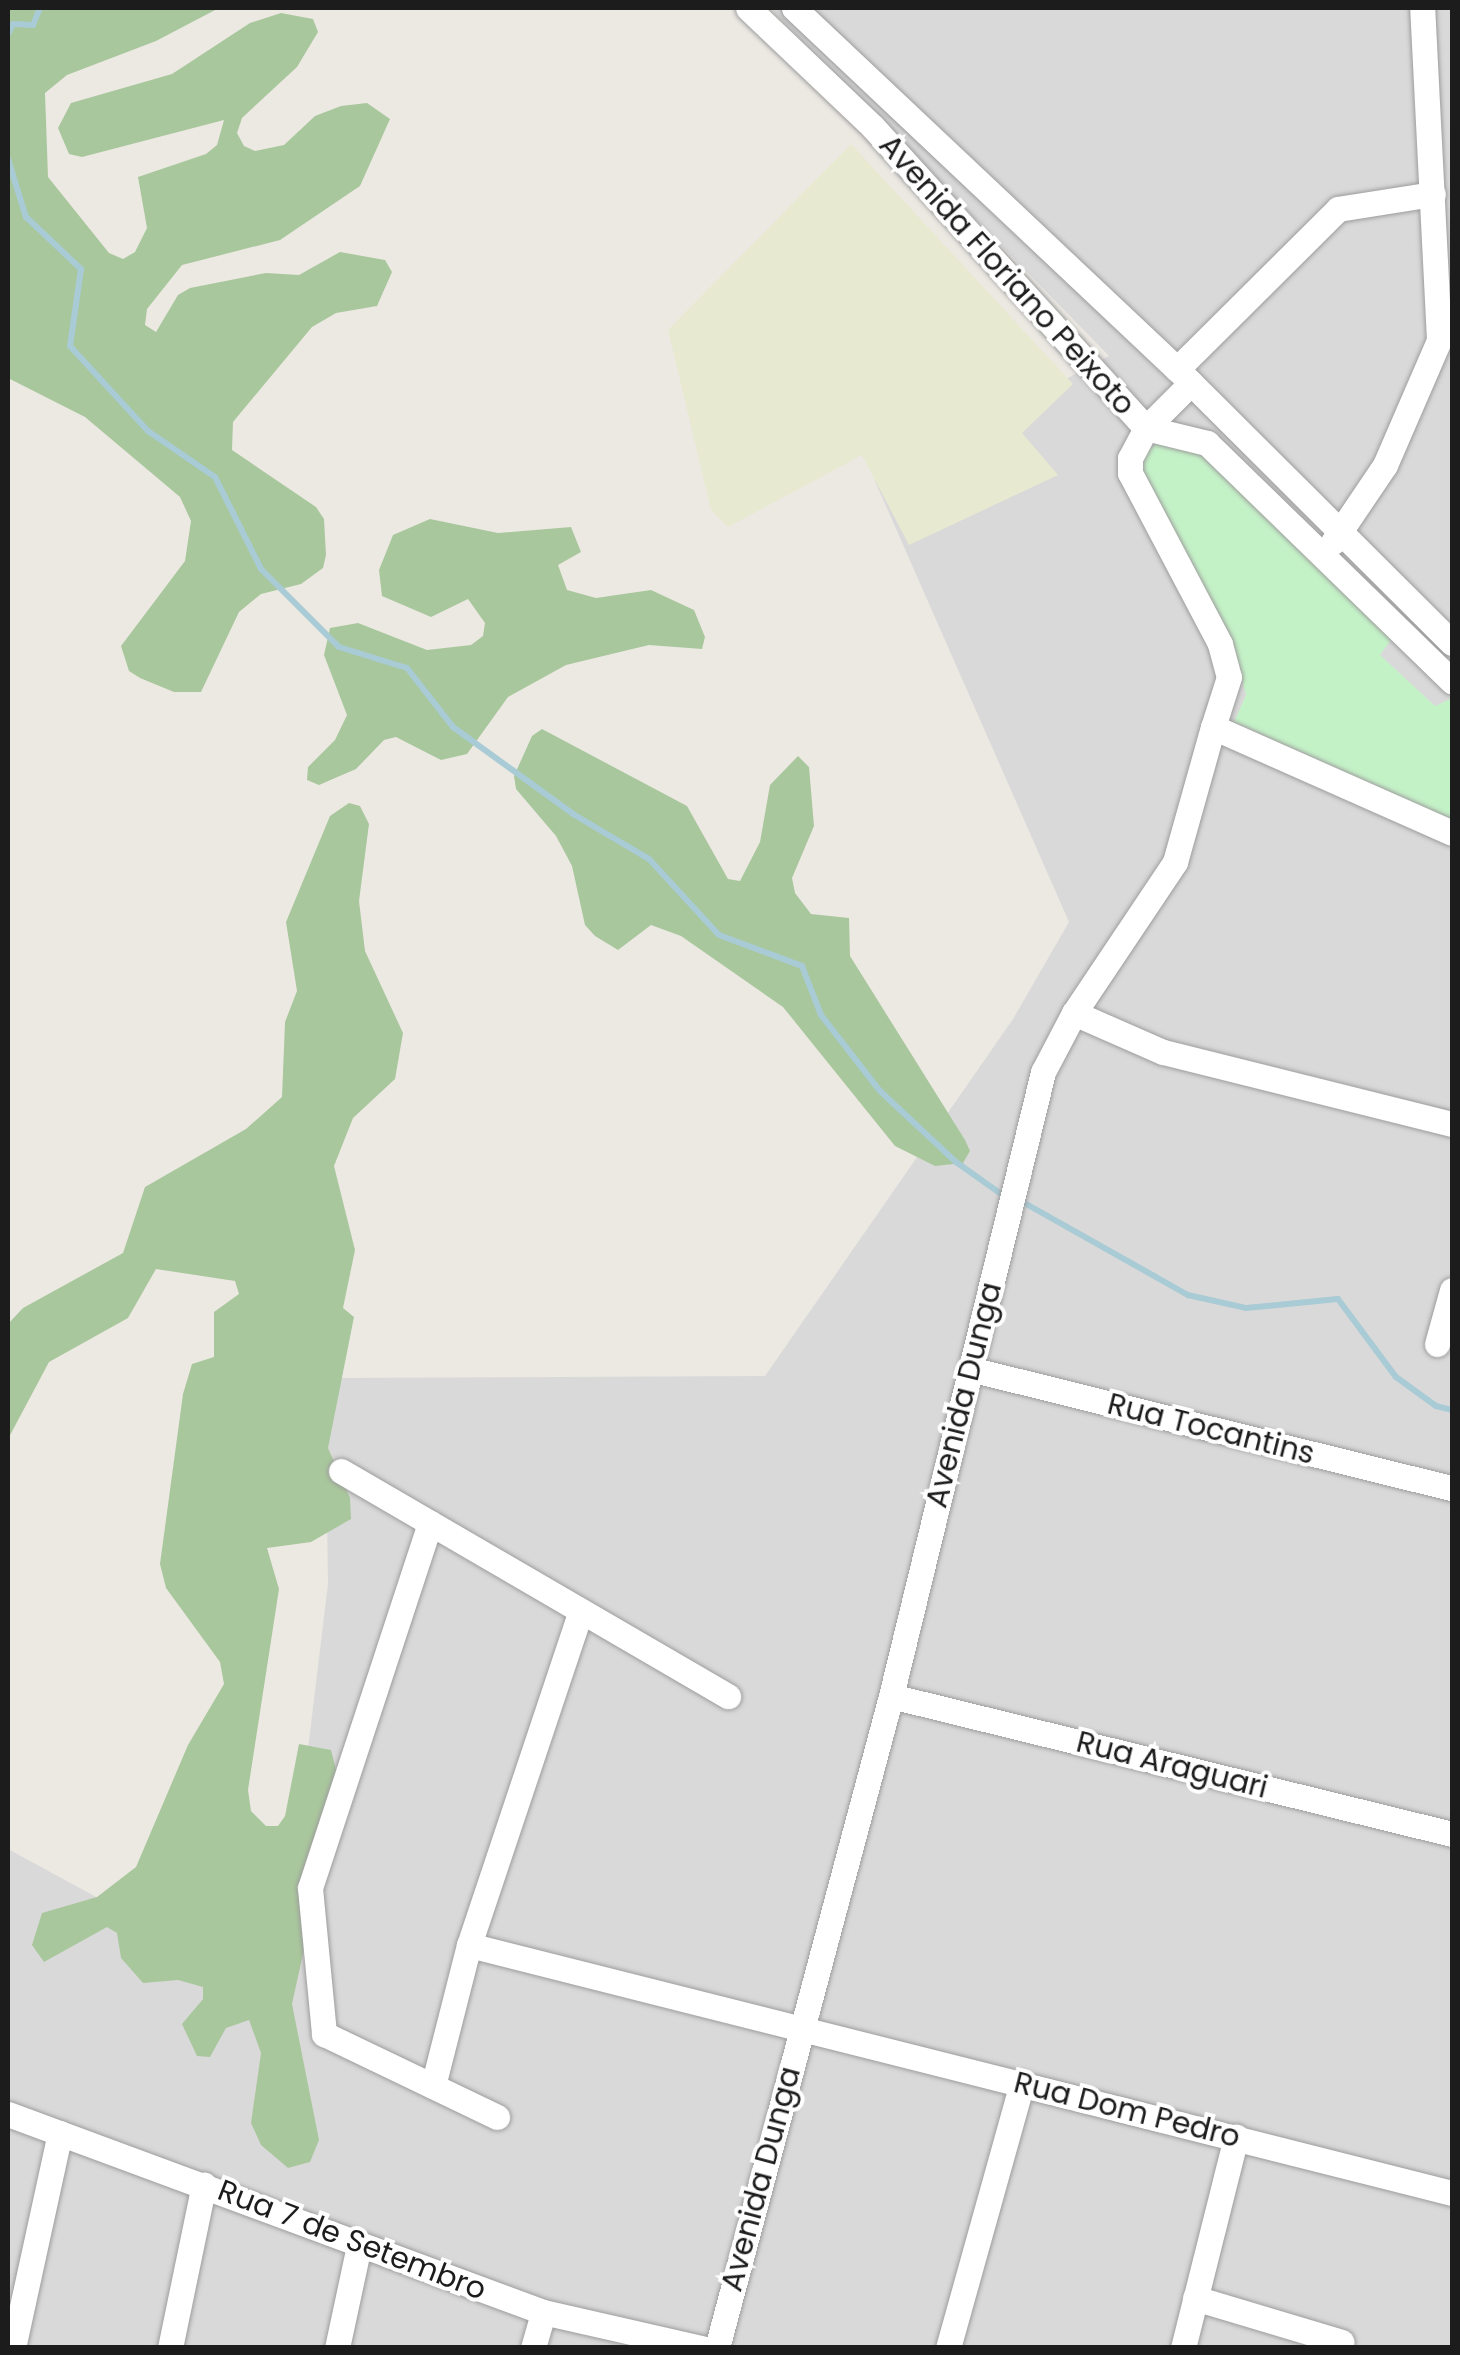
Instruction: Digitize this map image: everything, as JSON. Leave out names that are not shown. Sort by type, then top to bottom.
[{"type":"street","name":"Avenida Floriano Peixoto","points":[[794,8],[1184,376],[1452,644]]},
{"type":"street","points":[[1324,554],[1384,465],[1446,342],[1422,8]]},
{"type":"street","name":"Avenida Floriano Peixoto","points":[[754,9],[872,126],[1146,428],[1207,443],[1452,681]]},
{"type":"street","points":[[872,126],[894,102]]},
{"type":"street","points":[[1146,428],[1184,376],[1338,210],[1433,194]]},
{"type":"street","name":"Avenida Dunga","points":[[717,2348],[891,1696],[1043,1072],[1074,1013],[1175,862],[1229,677],[1220,644],[1130,474],[1130,458],[1146,428]]},
{"type":"street","points":[[1213,727],[1452,833]]},
{"type":"street","points":[[1074,1013],[1163,1052],[1452,1124]]},
{"type":"street","points":[[1437,1344],[1452,1290]]},
{"type":"street","name":"Rua Tocantins","points":[[970,1369],[1452,1488]]},
{"type":"street","points":[[341,1471],[728,1696]]},
{"type":"street","points":[[430,1523],[310,1888],[324,2034],[497,2118]]},
{"type":"street","points":[[433,2086],[469,1945],[581,1611]]},
{"type":"street","name":"Rua Araguari","points":[[891,1696],[1452,1834]]},
{"type":"street","name":"Rua Dom Pedro","points":[[469,1945],[1452,2192]]},
{"type":"street","points":[[948,2348],[1022,2083]]},
{"type":"street","name":"Rua 7 de Setembro","points":[[8,2114],[543,2312],[702,2348]]},
{"type":"street","points":[[13,2348],[60,2132]]},
{"type":"street","points":[[1183,2348],[1236,2137]]},
{"type":"street","points":[[170,2348],[204,2184]]},
{"type":"street","points":[[337,2348],[359,2245]]},
{"type":"street","points":[[1195,2298],[1342,2342]]},
{"type":"street","points":[[533,2348],[543,2312]]},
{"type":"shaded area","points":[[770,8],[1452,8],[1452,2347],[8,2347],[8,1849],[278,1996],[328,1584],[325,1378],[765,1376],[1013,1019],[1069,922],[875,481],[1109,356]]},
{"type":"green space","points":[[8,8],[219,8],[156,41],[67,75],[45,93],[48,177],[109,253],[123,259],[135,252],[147,228],[138,177],[206,154],[217,145],[224,120],[82,157],[69,154],[58,128],[71,103],[172,74],[250,23],[281,13],[313,19],[318,32],[297,67],[242,118],[237,133],[244,146],[255,151],[284,145],[315,116],[341,106],[367,103],[390,119],[360,186],[280,240],[182,265],[147,309],[145,325],[156,332],[178,295],[190,288],[266,273],[299,275],[340,252],[385,260],[392,272],[377,306],[336,313],[312,327],[233,422],[232,450],[316,507],[324,519],[326,555],[323,568],[301,584],[261,594],[239,612],[201,692],[174,692],[140,678],[129,671],[121,646],[185,561],[191,521],[180,497],[85,417],[8,378]]},
{"type":"green space","points":[[851,144],[1073,384],[1022,433],[1058,475],[909,545],[862,455],[728,527],[711,510],[668,330]]},
{"type":"green space","points":[[1158,442],[1200,453],[1393,637],[1380,655],[1435,706],[1452,698],[1452,820],[1234,722],[1246,695],[1234,647],[1144,486],[1140,458]]},
{"type":"green space","points":[[430,519],[498,533],[571,527],[581,552],[558,565],[567,590],[596,598],[651,590],[694,610],[705,637],[702,649],[649,645],[566,665],[508,697],[467,754],[441,760],[396,737],[384,740],[356,769],[319,785],[307,780],[308,767],[335,740],[347,715],[324,655],[330,628],[358,623],[427,650],[471,645],[483,636],[485,623],[468,599],[431,617],[382,596],[379,570],[393,535]]},
{"type":"green space","points":[[542,729],[687,806],[728,879],[740,881],[760,842],[770,785],[798,756],[809,767],[814,826],[792,878],[795,893],[811,914],[849,918],[850,956],[965,1140],[970,1151],[963,1163],[935,1166],[895,1146],[783,1007],[681,936],[651,925],[618,950],[595,936],[585,925],[572,866],[556,836],[516,789],[514,776],[532,736]]},
{"type":"green space","points":[[349,803],[360,806],[369,824],[359,901],[365,951],[403,1033],[395,1079],[353,1118],[334,1166],[355,1250],[343,1308],[354,1317],[328,1448],[350,1498],[351,1519],[311,1542],[267,1548],[279,1589],[248,1790],[251,1811],[266,1826],[278,1826],[285,1816],[299,1744],[331,1750],[340,1785],[292,2004],[319,2140],[310,2162],[288,2168],[261,2145],[251,2123],[261,2053],[249,2020],[226,2028],[210,2057],[197,2056],[182,2024],[203,1999],[203,1987],[178,1980],[143,1983],[121,1958],[117,1933],[107,1927],[44,1962],[32,1945],[42,1913],[97,1897],[136,1867],[188,1745],[224,1684],[220,1662],[166,1588],[160,1564],[183,1394],[192,1364],[214,1357],[214,1312],[239,1294],[235,1281],[156,1269],[128,1318],[49,1362],[8,1439],[8,1324],[23,1308],[123,1253],[145,1187],[246,1129],[282,1097],[285,1022],[297,991],[286,922],[330,816]]},
{"type":"waterway","points":[[8,34],[13,24],[33,25],[40,8]]},
{"type":"waterway","points":[[8,159],[26,217],[81,269],[70,346],[148,431],[215,477],[261,569],[339,647],[407,668],[453,727],[573,814],[649,859],[719,935],[802,966],[821,1015],[880,1091],[956,1162],[1004,1196]]},
{"type":"waterway","points":[[1021,1201],[1188,1295],[1246,1308],[1338,1299],[1396,1377],[1436,1406],[1452,1410]]}]
